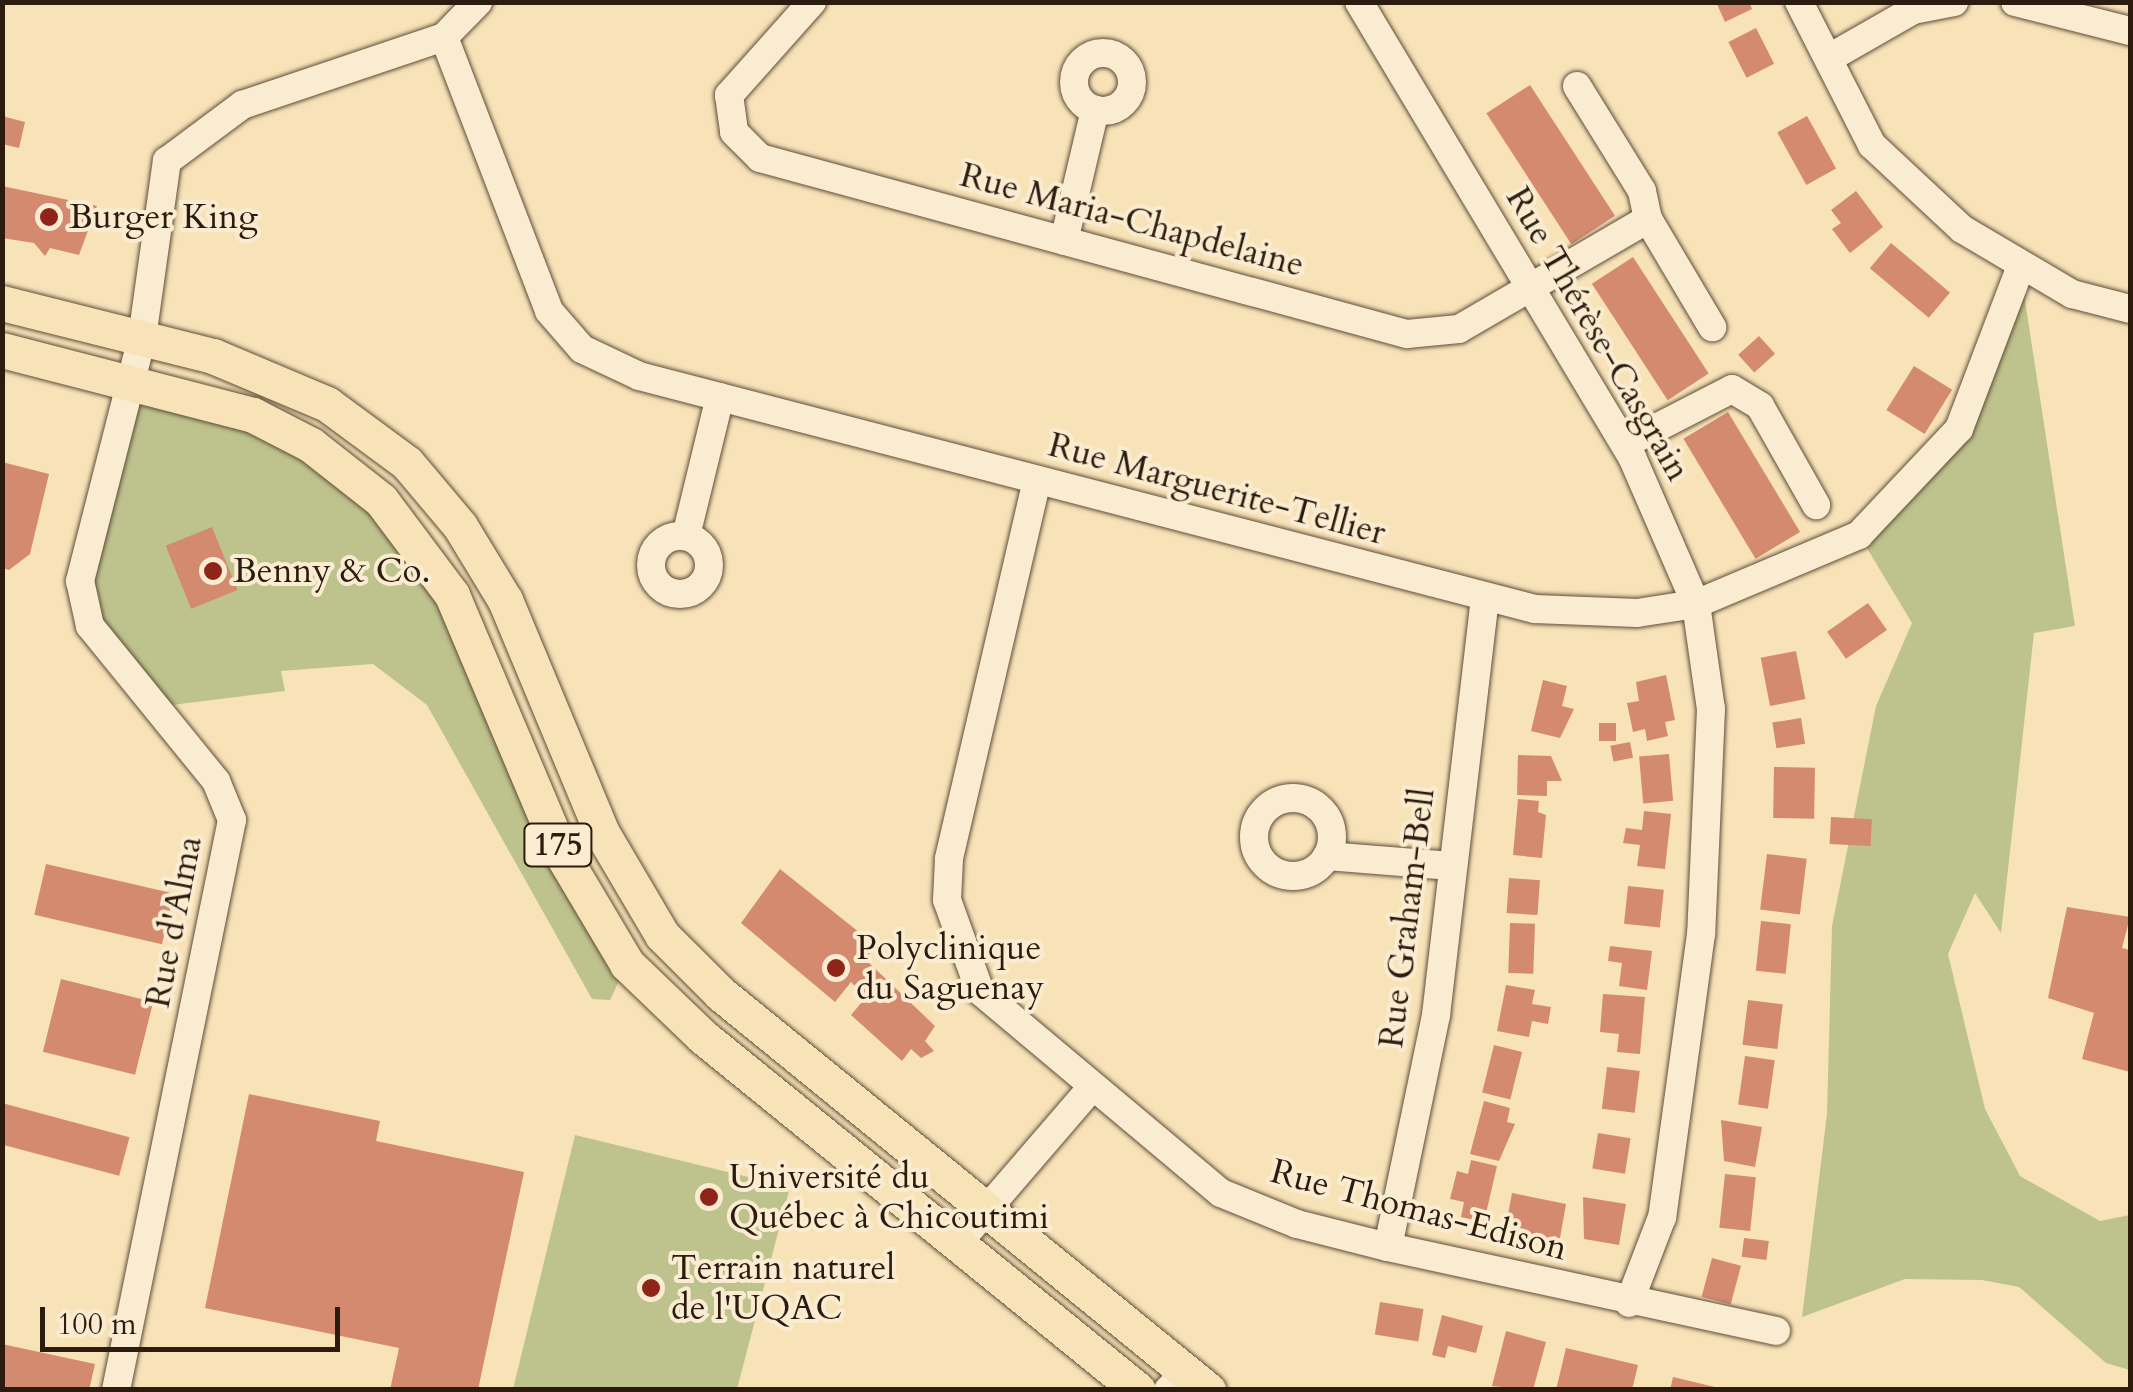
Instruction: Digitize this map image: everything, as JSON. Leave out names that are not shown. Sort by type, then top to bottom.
[{"type":"main road","name":"175","points":[[2,303],[142,338],[327,404],[420,476],[498,586],[602,833],[662,935],[721,994],[986,1208],[1187,1384]]},
{"type":"main road","name":"175","points":[[2,350],[130,378],[253,415],[311,445],[381,500],[452,594],[560,851],[627,964],[662,1003],[1138,1390]]},
{"type":"street","points":[[142,338],[167,160],[242,105],[444,37],[478,2]]},
{"type":"street","name":"Rue Maria-Chapdelaine","points":[[812,2],[740,78],[729,115],[745,149],[760,158],[1407,334],[1459,329],[1648,220]]},
{"type":"street","points":[[1799,2],[1831,57],[1872,145],[1962,229],[2020,268],[2072,294],[2130,309]]},
{"type":"street","points":[[1831,57],[1913,10],[1954,2]]},
{"type":"street","points":[[2014,2],[2130,32]]},
{"type":"street","name":"Rue Thérèse-Casgrain","points":[[1370,6],[1625,444],[1696,604],[1711,709],[1703,915],[1662,1217],[1629,1303]]},
{"type":"street","name":"Rue Marguerite-Tellier","points":[[444,37],[549,310],[582,349],[639,376],[720,398],[1552,610],[1638,612],[1696,604],[1860,535],[1959,429],[2020,268]]},
{"type":"street","points":[[1578,86],[1642,191],[1648,220],[1712,327]]},
{"type":"street","points":[[1064,241],[1096,110]]},
{"type":"street","name":"Rue d'Alma","points":[[116,1390],[232,820],[216,782],[90,626],[80,581],[142,338]]},
{"type":"street","points":[[1625,444],[1732,388],[1760,406],[1816,505]]},
{"type":"street","points":[[686,536],[720,398]]},
{"type":"street","name":"Rue Thomas-Edison","points":[[1037,480],[948,859],[948,900],[980,992],[1221,1193],[1388,1247],[1629,1303],[1776,1331]]},
{"type":"street","name":"Rue Graham-Bell","points":[[1388,1247],[1436,1015],[1485,596]]},
{"type":"street","points":[[1327,856],[1452,866]]},
{"type":"street","points":[[957,1244],[1091,1088]]},
{"type":"green space","points":[[2020,268],[2075,626],[2034,633],[2001,933],[1975,893],[1948,954],[1985,1109],[2020,1176],[2100,1221],[2130,1215],[2130,1370],[2106,1363],[2019,1287],[1982,1280],[1905,1279],[1802,1317],[1827,1114],[1832,926],[1876,706],[1912,623],[1859,535],[1959,429]]},
{"type":"green space","points":[[130,378],[253,415],[408,529],[627,964],[610,1000],[592,999],[427,705],[373,664],[281,671],[285,691],[156,707],[90,626],[80,581]]},
{"type":"green space","name":"Terrain naturel de l'UQAC","points":[[575,1135],[790,1187],[737,1389],[513,1389]]},
{"type":"building","points":[[1716,2],[1749,2],[1752,9],[1725,22]]},
{"type":"building","points":[[1756,28],[1774,64],[1747,78],[1728,42]]},
{"type":"building","points":[[1530,85],[1615,216],[1571,244],[1486,113]]},
{"type":"building","points":[[2,116],[25,122],[19,148],[2,144]]},
{"type":"building","points":[[1807,116],[1836,168],[1806,185],[1777,132]]},
{"type":"building","name":"Burger King","points":[[2,186],[97,206],[79,255],[50,248],[45,256],[34,243],[2,238]]},
{"type":"building","points":[[1856,191],[1883,227],[1850,253],[1832,229],[1841,223],[1831,210]]},
{"type":"building","points":[[1891,243],[1950,292],[1929,318],[1870,268]]},
{"type":"building","points":[[1633,257],[1709,374],[1668,400],[1592,284]]},
{"type":"building","points":[[1759,336],[1775,354],[1754,373],[1738,355]]},
{"type":"building","points":[[1914,366],[1952,390],[1925,434],[1886,410]]},
{"type":"building","points":[[1728,412],[1800,532],[1756,559],[1683,439]]},
{"type":"building","points":[[2,462],[49,474],[30,554],[9,570],[2,568]]},
{"type":"building","points":[[212,527],[237,590],[191,609],[166,546]]},
{"type":"building","points":[[1868,603],[1887,630],[1846,659],[1827,632]]},
{"type":"building","points":[[1796,651],[1805,699],[1770,706],[1761,658]]},
{"type":"building","points":[[1666,675],[1675,720],[1665,722],[1668,736],[1647,741],[1645,729],[1633,732],[1627,703],[1639,701],[1636,682]]},
{"type":"building","points":[[1543,680],[1567,686],[1562,706],[1574,709],[1560,738],[1531,731]]},
{"type":"building","points":[[1801,718],[1805,744],[1776,748],[1772,723]]},
{"type":"building","points":[[1599,723],[1616,723],[1616,741],[1599,741]]},
{"type":"building","points":[[1630,742],[1633,758],[1613,762],[1610,746]]},
{"type":"building","points":[[1669,754],[1673,801],[1643,803],[1639,757]]},
{"type":"building","points":[[1518,755],[1551,756],[1562,781],[1547,781],[1547,796],[1517,795]]},
{"type":"building","points":[[1774,767],[1815,768],[1814,819],[1773,818]]},
{"type":"building","points":[[1518,799],[1539,801],[1538,812],[1546,815],[1542,858],[1513,855]]},
{"type":"building","points":[[1644,811],[1671,814],[1665,869],[1637,866],[1640,845],[1623,843],[1626,828],[1642,830]]},
{"type":"building","points":[[1831,817],[1872,819],[1871,846],[1830,844]]},
{"type":"building","points":[[1767,854],[1807,859],[1800,914],[1760,910]]},
{"type":"building","points":[[46,864],[174,893],[162,944],[34,915]]},
{"type":"building","name":"Polyclinique du Saguenay","points":[[780,869],[875,945],[866,960],[935,1026],[925,1041],[934,1051],[921,1058],[911,1049],[902,1061],[851,1015],[866,997],[851,982],[835,1002],[741,923]]},
{"type":"building","points":[[1509,878],[1540,880],[1537,915],[1507,913]]},
{"type":"building","points":[[1628,886],[1664,890],[1660,928],[1624,924]]},
{"type":"building","points":[[2067,907],[2130,917],[2122,948],[2130,950],[2130,1072],[2082,1059],[2094,1013],[2048,998]]},
{"type":"building","points":[[1761,921],[1791,924],[1786,974],[1756,971]]},
{"type":"building","points":[[1510,923],[1535,924],[1533,974],[1508,973]]},
{"type":"building","points":[[1610,946],[1652,951],[1647,990],[1619,986],[1622,963],[1608,961]]},
{"type":"building","points":[[61,979],[153,1002],[135,1075],[43,1052]]},
{"type":"building","points":[[1506,985],[1535,990],[1532,1004],[1551,1007],[1548,1024],[1532,1021],[1529,1037],[1497,1031]]},
{"type":"building","points":[[1603,994],[1645,997],[1640,1054],[1617,1052],[1619,1034],[1600,1032]]},
{"type":"building","points":[[1748,1000],[1783,1004],[1777,1049],[1743,1045]]},
{"type":"building","points":[[1494,1045],[1522,1052],[1510,1100],[1482,1093]]},
{"type":"building","points":[[1745,1056],[1775,1060],[1768,1109],[1738,1105]]},
{"type":"building","points":[[1607,1067],[1640,1071],[1635,1113],[1602,1109]]},
{"type":"building","points":[[249,1094],[380,1121],[376,1141],[524,1172],[478,1390],[390,1390],[399,1348],[205,1308]]},
{"type":"building","points":[[1484,1101],[1510,1108],[1507,1122],[1515,1124],[1499,1161],[1470,1154]]},
{"type":"building","points":[[2,1103],[130,1137],[119,1176],[2,1144]]},
{"type":"building","points":[[1721,1120],[1762,1127],[1755,1167],[1724,1161]]},
{"type":"building","points":[[1598,1133],[1631,1138],[1625,1174],[1592,1169]]},
{"type":"building","points":[[1471,1160],[1497,1166],[1484,1222],[1461,1217],[1464,1202],[1450,1199],[1457,1171],[1468,1174]]},
{"type":"building","points":[[1725,1174],[1756,1177],[1750,1231],[1719,1228]]},
{"type":"building","points":[[1512,1193],[1566,1204],[1560,1238],[1523,1238],[1525,1229],[1506,1225]]},
{"type":"building","points":[[1583,1197],[1626,1204],[1619,1245],[1584,1239]]},
{"type":"building","points":[[1744,1238],[1769,1241],[1766,1260],[1742,1257]]},
{"type":"building","points":[[1712,1258],[1741,1266],[1731,1304],[1702,1297]]},
{"type":"building","points":[[1380,1302],[1423,1309],[1418,1341],[1375,1335]]},
{"type":"building","points":[[1442,1315],[1483,1326],[1476,1353],[1448,1346],[1445,1358],[1432,1355]]},
{"type":"building","points":[[1506,1331],[1546,1342],[1533,1390],[1492,1386]]},
{"type":"building","points":[[2,1344],[95,1364],[89,1390],[2,1390]]},
{"type":"building","points":[[1566,1348],[1638,1365],[1632,1390],[1556,1390]]},
{"type":"building","points":[[1673,1377],[1719,1388],[1670,1390]]},
{"type":"place","name":"Burger King","points":[[49,217]]},
{"type":"place","name":"Benny & Co.","points":[[213,571]]},
{"type":"place","name":"Polyclinique du Saguenay","points":[[836,968]]},
{"type":"place","name":"Université du Québec à Chicoutimi","points":[[709,1197]]},
{"type":"place","name":"Terrain naturel de l'UQAC","points":[[651,1288]]}]
